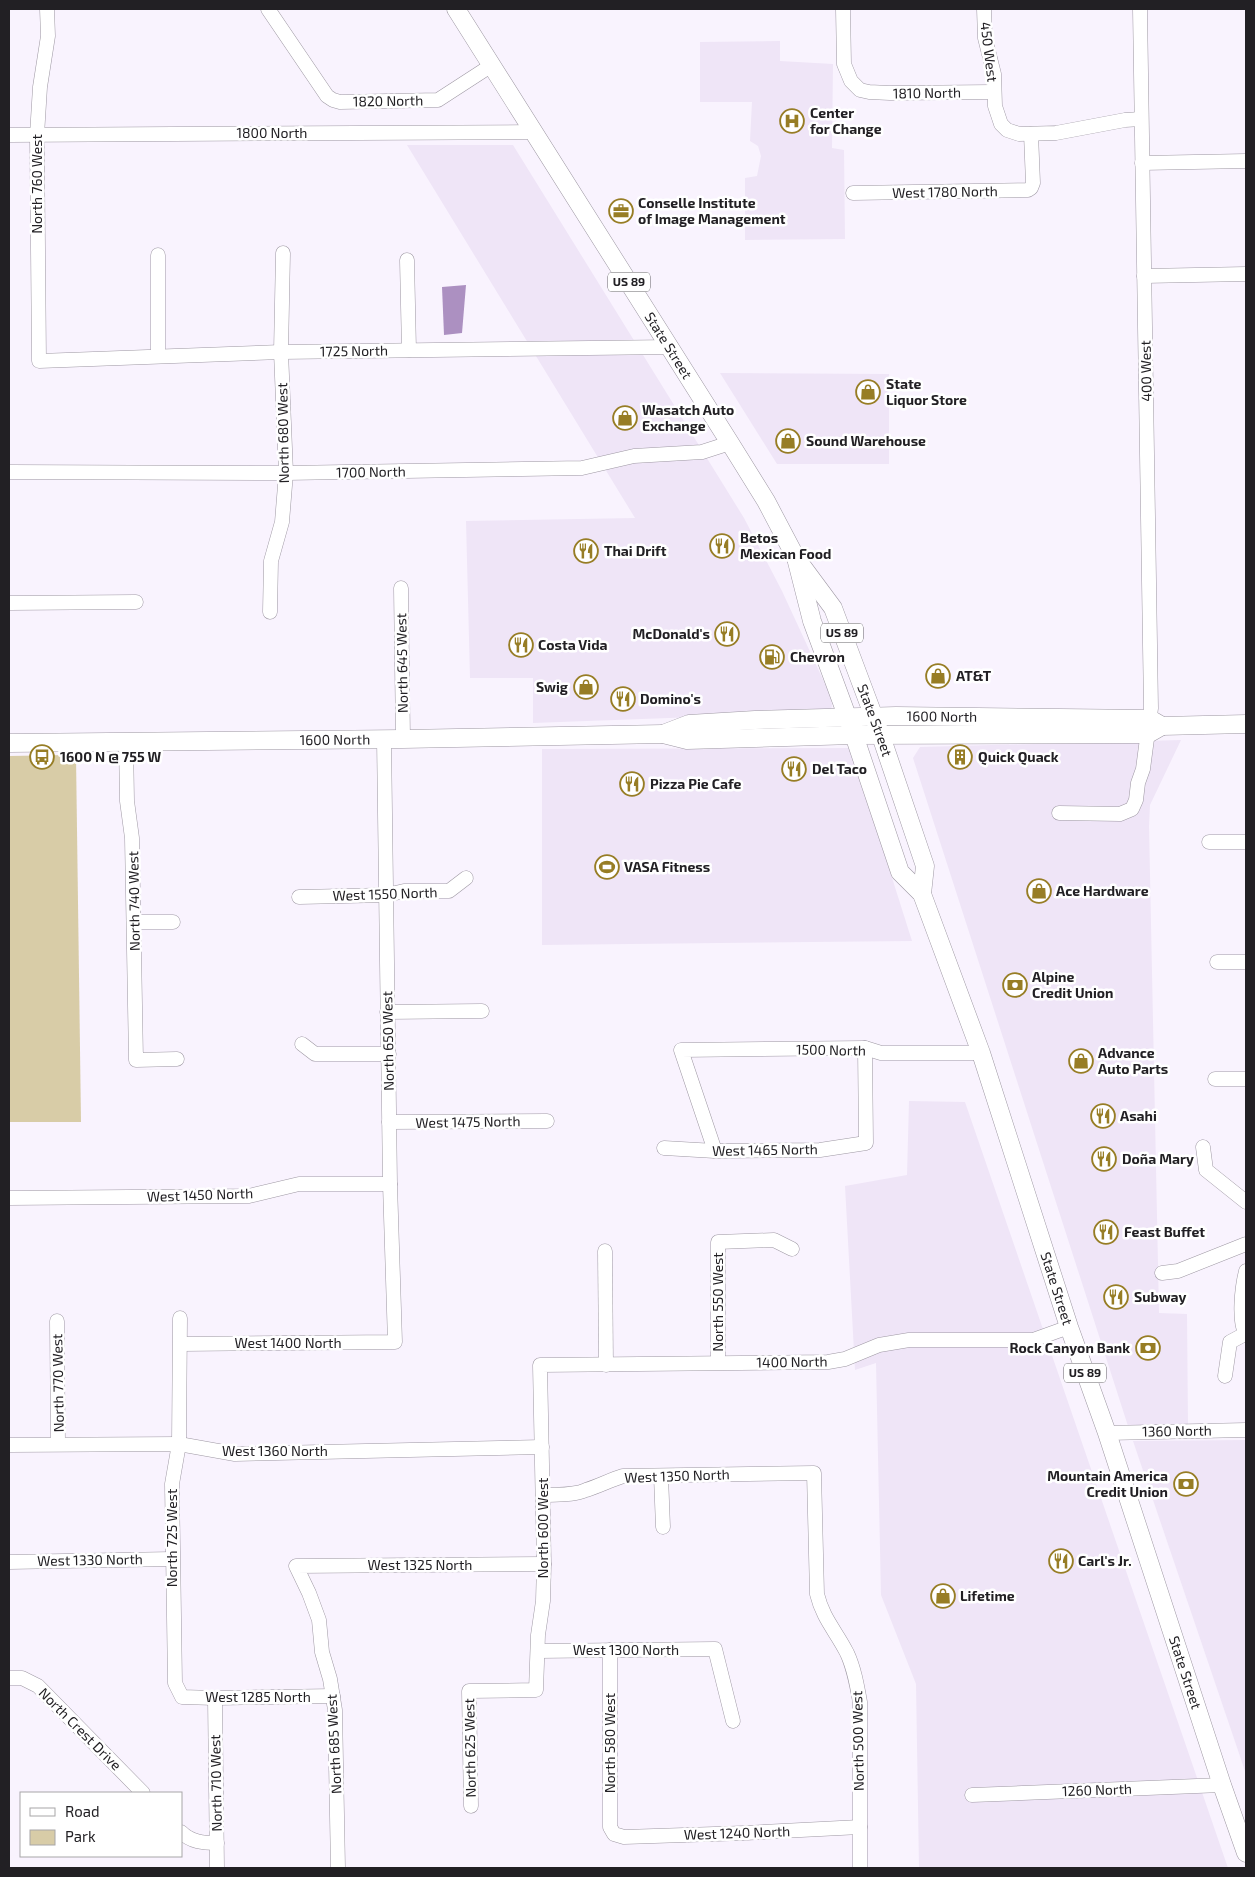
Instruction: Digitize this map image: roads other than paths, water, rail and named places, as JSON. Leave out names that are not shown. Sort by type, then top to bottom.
[{"type":"main road","name":"State Street","points":[[456,9],[730,442],[766,501],[796,558],[833,608],[881,736],[925,866],[922,894]]},
{"type":"main road","name":"State Street","points":[[796,558],[812,621],[854,735],[900,872],[922,894],[981,1053],[1069,1327],[1107,1433],[1246,1854]]},
{"type":"main road","name":"1600 North","points":[[663,734],[689,724],[755,720],[874,717],[1153,726]]},
{"type":"main road","name":"1600 North","points":[[9,743],[663,734],[687,740],[854,735],[881,736],[1246,724]]},
{"type":"street","name":"North 760 West","points":[[39,361],[36,135],[40,87],[48,36],[47,9]]},
{"type":"street","name":"1820 North","points":[[268,9],[327,96],[333,100],[350,102],[438,100],[492,65]]},
{"type":"street","name":"1810 North","points":[[842,9],[844,64],[851,81],[860,90],[890,93],[994,92]]},
{"type":"street","name":"450 West","points":[[984,9],[985,38],[994,74],[996,111],[1001,124],[1007,130],[1019,134],[1031,134]]},
{"type":"street","name":"400 West","points":[[1059,813],[1120,814],[1132,810],[1136,800],[1138,783],[1144,769],[1153,726],[1140,9]]},
{"type":"street","points":[[1031,134],[1056,133],[1125,120],[1141,119]]},
{"type":"street","name":"1800 North","points":[[9,135],[535,132]]},
{"type":"street","name":"West 1780 North","points":[[853,193],[1022,192],[1031,188],[1032,183],[1031,134]]},
{"type":"street","points":[[1142,163],[1246,160]]},
{"type":"street","name":"North 680 West","points":[[270,612],[271,561],[282,522],[286,473],[281,352],[283,252]]},
{"type":"street","points":[[158,254],[158,356]]},
{"type":"street","points":[[407,260],[409,350]]},
{"type":"street","points":[[1144,276],[1246,274]]},
{"type":"street","name":"1725 North","points":[[39,361],[281,352],[670,347]]},
{"type":"street","name":"1700 North","points":[[9,472],[286,473],[582,468],[634,456],[702,452],[730,442]]},
{"type":"street","name":"North 645 West","points":[[402,588],[403,739]]},
{"type":"street","points":[[9,603],[136,602]]},
{"type":"street","name":"North 650 West","points":[[384,739],[390,1184],[395,1342]]},
{"type":"street","name":"North 740 West","points":[[126,742],[127,801],[132,838],[136,1060],[177,1059]]},
{"type":"street","points":[[1209,842],[1246,842]]},
{"type":"street","name":"West 1550 North","points":[[299,897],[387,895],[404,891],[449,891],[466,878]]},
{"type":"street","points":[[134,922],[173,922]]},
{"type":"street","points":[[1216,962],[1246,962]]},
{"type":"street","points":[[387,1012],[482,1011]]},
{"type":"street","points":[[302,1044],[315,1054],[388,1054]]},
{"type":"street","name":"1500 North","points":[[715,1151],[681,1050],[865,1048],[881,1053],[981,1053]]},
{"type":"street","name":"West 1465 North","points":[[664,1148],[715,1151],[820,1150],[866,1143],[865,1048]]},
{"type":"street","points":[[1215,1079],[1246,1079]]},
{"type":"street","name":"West 1475 North","points":[[389,1122],[547,1121]]},
{"type":"street","points":[[1203,1148],[1206,1170],[1244,1196]]},
{"type":"street","name":"West 1450 North","points":[[9,1198],[249,1196],[299,1184],[390,1184]]},
{"type":"street","name":"North 550 West","points":[[718,1362],[718,1242],[774,1240],[792,1249]]},
{"type":"street","points":[[1162,1273],[1178,1271],[1246,1244]]},
{"type":"street","points":[[605,1251],[606,1365]]},
{"type":"street","points":[[1224,1376],[1230,1342],[1246,1334],[1242,1326],[1242,1284],[1246,1271]]},
{"type":"street","name":"North 725 West","points":[[180,1318],[179,1444],[172,1484],[172,1559],[175,1683],[182,1697]]},
{"type":"street","name":"North 770 West","points":[[57,1322],[58,1444]]},
{"type":"street","name":"1400 North","points":[[540,1365],[828,1362],[845,1359],[879,1345],[909,1340],[1033,1340],[1069,1327]]},
{"type":"street","name":"West 1400 North","points":[[181,1344],[395,1342]]},
{"type":"street","name":"North 600 West","points":[[469,1691],[536,1690],[538,1634],[543,1600],[544,1564],[540,1365]]},
{"type":"street","name":"1360 North","points":[[1107,1433],[1246,1430]]},
{"type":"street","name":"West 1360 North","points":[[9,1445],[179,1444],[235,1454],[542,1447]]},
{"type":"street","name":"West 1350 North","points":[[543,1495],[585,1491],[607,1480],[624,1476],[814,1473]]},
{"type":"street","name":"North 500 West","points":[[814,1473],[817,1594],[821,1609],[848,1655],[858,1685],[860,1702],[860,1868]]},
{"type":"street","points":[[661,1476],[662,1527]]},
{"type":"street","name":"West 1330 North","points":[[9,1562],[172,1559]]},
{"type":"street","name":"West 1325 North","points":[[296,1566],[544,1564]]},
{"type":"street","name":"North 685 West","points":[[296,1566],[319,1620],[322,1652],[336,1710],[338,1868]]},
{"type":"street","name":"West 1300 North","points":[[538,1651],[715,1649],[733,1721]]},
{"type":"street","name":"North 580 West","points":[[610,1650],[610,1827],[614,1834]]},
{"type":"street","name":"North Crest Drive","points":[[9,1678],[22,1678],[38,1686],[142,1792]]},
{"type":"street","name":"North 625 West","points":[[469,1691],[470,1806]]},
{"type":"street","name":"West 1285 North","points":[[182,1697],[333,1696]]},
{"type":"street","name":"North 710 West","points":[[215,1698],[217,1868]]},
{"type":"street","name":"1260 North","points":[[972,1795],[1222,1785]]},
{"type":"street","name":"West 1240 North","points":[[614,1834],[624,1837],[860,1827]]},
{"type":"street","points":[[182,1833],[188,1839],[205,1843],[217,1843]]},
{"type":"place","name":"Center for Change","points":[[792,121]]},
{"type":"place","name":"Conselle Institute of Image Management","points":[[621,211]]},
{"type":"place","name":"State Liquor Store","points":[[868,392]]},
{"type":"place","name":"Wasatch Auto Exchange","points":[[625,418]]},
{"type":"place","name":"Sound Warehouse","points":[[788,441]]},
{"type":"place","name":"Betos Mexican Food","points":[[722,546]]},
{"type":"place","name":"Thai Drift","points":[[586,551]]},
{"type":"place","name":"McDonald's","points":[[727,634]]},
{"type":"place","name":"Costa Vida","points":[[521,645]]},
{"type":"place","name":"Chevron","points":[[772,657]]},
{"type":"place","name":"AT&T","points":[[938,676]]},
{"type":"place","name":"Swig","points":[[586,687]]},
{"type":"place","name":"Domino's","points":[[623,699]]},
{"type":"place","name":"1600 N @ 755 W","points":[[42,757]]},
{"type":"place","name":"Quick Quack","points":[[960,757]]},
{"type":"place","name":"Del Taco","points":[[794,769]]},
{"type":"place","name":"Pizza Pie Cafe","points":[[632,784]]},
{"type":"place","name":"VASA Fitness","points":[[607,867]]},
{"type":"place","name":"Ace Hardware","points":[[1039,891]]},
{"type":"place","name":"Alpine Credit Union","points":[[1015,985]]},
{"type":"place","name":"Advance Auto Parts","points":[[1081,1061]]},
{"type":"place","name":"Asahi","points":[[1103,1116]]},
{"type":"place","name":"Doña Mary","points":[[1104,1159]]},
{"type":"place","name":"Feast Buffet","points":[[1106,1232]]},
{"type":"place","name":"Subway","points":[[1116,1297]]},
{"type":"place","name":"Rock Canyon Bank","points":[[1148,1348]]},
{"type":"place","name":"Mountain America Credit Union","points":[[1186,1484]]},
{"type":"place","name":"Carl's Jr.","points":[[1061,1561]]},
{"type":"place","name":"Lifetime","points":[[943,1596]]}]
